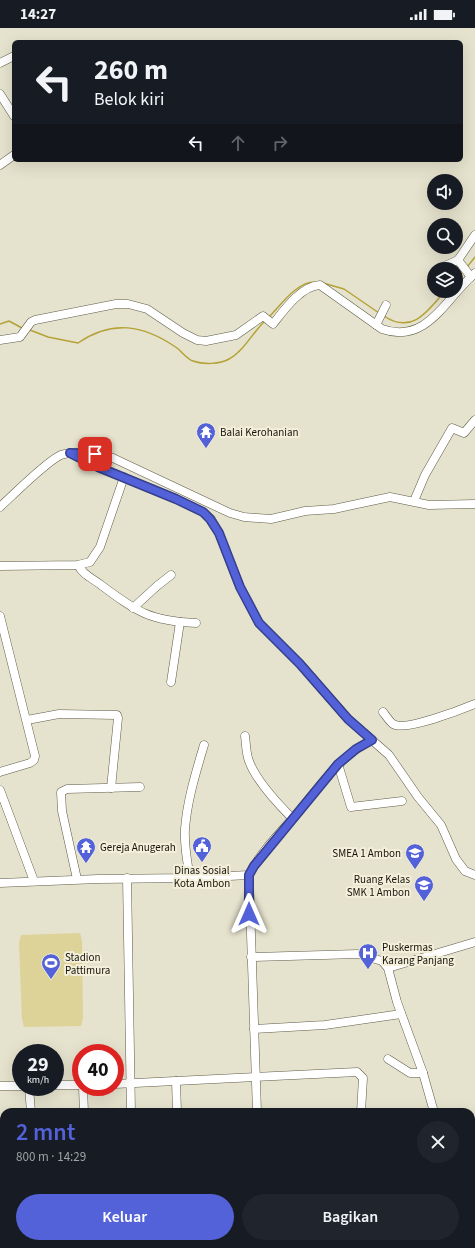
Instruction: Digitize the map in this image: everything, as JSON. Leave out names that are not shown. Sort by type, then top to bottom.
[{"type":"street","points":[[0,63],[12,57]]},
{"type":"street","points":[[0,94],[12,113]]},
{"type":"street","points":[[0,165],[12,156]]},
{"type":"street","points":[[459,262],[475,235]]},
{"type":"street","points":[[0,340],[19,337],[34,320],[116,304],[128,304],[147,309],[183,333],[197,340],[206,341],[236,335],[264,316],[272,324],[302,293],[312,286],[320,285],[376,325],[390,332],[410,333],[418,330],[440,310],[471,274],[463,266]]},
{"type":"street","points":[[376,325],[383,311]]},
{"type":"street","points":[[414,501],[425,475],[452,428],[464,432],[475,420]]},
{"type":"street","points":[[70,453],[98,467],[191,506],[210,519],[219,533],[240,587],[259,623],[300,664],[348,719],[389,755],[418,797],[441,826],[456,859],[461,866],[474,877]]},
{"type":"street","points":[[1,505],[52,460],[59,455],[70,453],[106,455],[230,513],[244,517],[271,519],[305,511],[354,505],[378,498],[398,498],[443,506],[475,504]]},
{"type":"street","points":[[0,566],[78,564],[90,562],[98,552],[124,477]]},
{"type":"street","points":[[78,564],[83,572],[133,608],[155,618],[196,623]]},
{"type":"street","points":[[133,608],[170,575]]},
{"type":"street","points":[[0,616],[27,720],[34,760],[30,763],[0,772]]},
{"type":"street","points":[[171,682],[180,622]]},
{"type":"street","points":[[383,712],[393,724],[399,726],[458,712],[475,704]]},
{"type":"street","points":[[27,720],[59,714],[117,715],[118,718],[111,788]]},
{"type":"street","points":[[245,736],[248,757],[252,766],[280,806],[292,818]]},
{"type":"street","points":[[257,1108],[249,875],[261,856],[338,764],[356,749],[372,740]]},
{"type":"street","points":[[190,878],[185,847],[186,817],[204,745]]},
{"type":"street","points":[[338,764],[351,807],[402,801]]},
{"type":"street","points":[[77,879],[62,811],[60,794],[67,789],[140,787]]},
{"type":"street","points":[[0,790],[34,881]]},
{"type":"street","points":[[0,883],[77,879],[190,878],[249,875]]},
{"type":"street","points":[[127,878],[131,1108]]},
{"type":"street","points":[[388,968],[475,942]]},
{"type":"street","points":[[251,958],[358,954],[377,959],[388,968],[401,1014],[423,1073],[433,1108]]},
{"type":"street","points":[[254,1029],[325,1024],[401,1014]]},
{"type":"street","points":[[388,1059],[410,1073],[423,1073]]},
{"type":"street","points":[[124,1084],[357,1072],[363,1078],[361,1108]]},
{"type":"street","points":[[176,1082],[177,1108]]},
{"type":"street","points":[[0,1086],[12,1086]]},
{"type":"street","points":[[30,1096],[31,1108]]},
{"type":"street","points":[[83,1096],[84,1108]]},
{"type":"shaded area","points":[[80,933],[82,941],[83,1018],[81,1026],[24,1027],[22,1019],[19,943],[21,935]]},
{"type":"waterway","points":[[467,267],[475,257]]},
{"type":"waterway","points":[[269,317],[296,289],[302,285],[316,282]]},
{"type":"waterway","points":[[323,283],[344,289],[379,313]]},
{"type":"waterway","points":[[384,316],[394,321],[403,323],[411,322],[426,313],[439,298]]},
{"type":"waterway","points":[[0,324],[9,321],[22,328]]},
{"type":"waterway","points":[[30,330],[48,337],[78,343],[103,330],[116,328],[140,330],[165,340],[191,360],[202,363],[212,363],[225,361],[234,356],[265,321]]},
{"type":"place","name":"Balai Kerohanian","points":[[206,449]]},
{"type":"place","name":"Dinas Sosial Kota Ambon","points":[[202,863]]},
{"type":"place","name":"Gereja Anugerah","points":[[86,864]]},
{"type":"place","name":"SMEA 1 Ambon","points":[[415,870]]},
{"type":"place","name":"Ruang Kelas SMK 1 Ambon","points":[[424,902]]},
{"type":"place","name":"Puskermas Karang Panjang","points":[[368,970]]},
{"type":"place","name":"Stadion Pattimura","points":[[51,980]]},
{"type":"route","points":[[95,454],[70,453],[98,467],[154,489],[191,506],[203,512],[210,519],[219,533],[240,587],[259,623],[266,632],[300,664],[348,719],[372,740],[356,749],[338,764],[261,856],[249,875],[249,914]]}]
